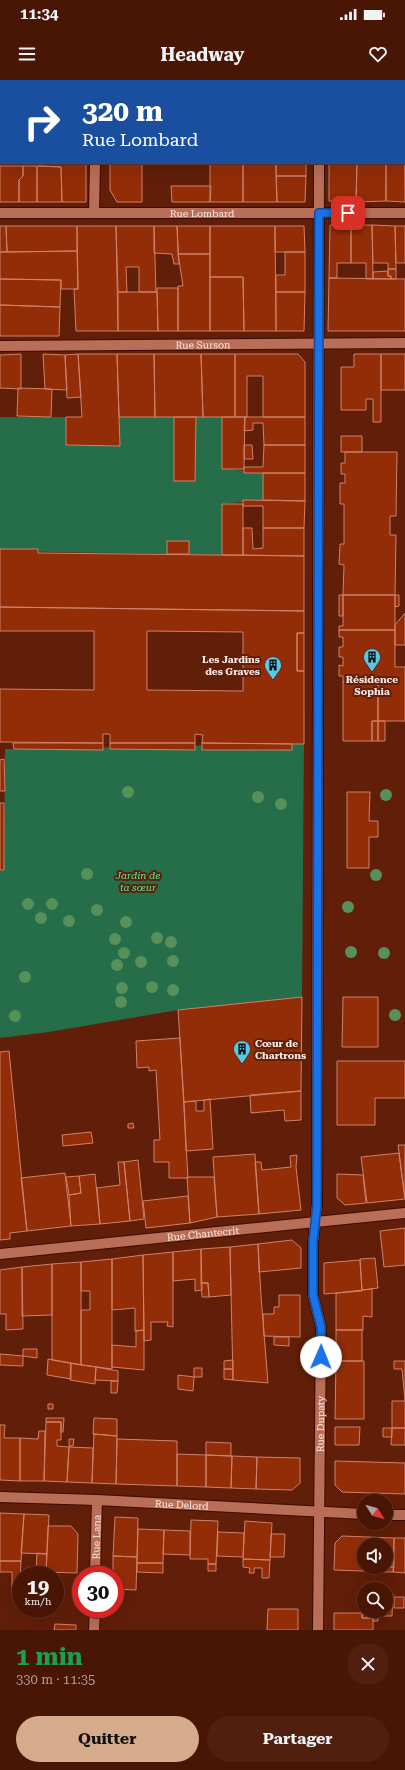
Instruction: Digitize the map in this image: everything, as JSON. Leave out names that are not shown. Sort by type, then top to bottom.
[{"type":"street","points":[[94,213],[95,164]]},
{"type":"street","name":"Rue Dupaty","points":[[318,1630],[321,1327],[313,1295],[313,1242],[317,1205],[319,164]]},
{"type":"street","name":"Rue Lombard","points":[[0,213],[405,212]]},
{"type":"street","name":"Rue Surson","points":[[0,346],[405,343]]},
{"type":"street","name":"Rue Chantecrit","points":[[0,1254],[405,1213]]},
{"type":"street","name":"Rue Delord","points":[[0,1497],[97,1500],[357,1514]]},
{"type":"street","name":"Rue Lana","points":[[96,1566],[97,1500]]},
{"type":"street","points":[[393,1515],[405,1516]]},
{"type":"street","points":[[94,1630],[95,1618]]},
{"type":"green space","points":[[0,417],[66,417],[66,445],[119,446],[119,417],[174,417],[174,481],[195,481],[196,417],[222,417],[222,468],[263,473],[263,500],[222,504],[222,555],[189,554],[189,541],[167,541],[167,554],[0,551]]},
{"type":"green space","name":"Jardin de ta sœur","points":[[304,744],[302,997],[178,1010],[49,1032],[0,1038],[0,871],[4,870],[5,749]]},
{"type":"building","points":[[39,164],[86,164],[86,202],[62,202],[61,167],[39,166]]},
{"type":"building","points":[[110,164],[142,164],[142,202],[117,202],[110,190]]},
{"type":"building","points":[[210,164],[243,164],[243,202],[210,202]]},
{"type":"building","points":[[243,164],[276,164],[277,202],[243,202]]},
{"type":"building","points":[[276,164],[306,164],[306,176],[276,176]]},
{"type":"building","points":[[329,164],[357,164],[356,202],[329,201]]},
{"type":"building","points":[[357,164],[386,164],[386,201],[356,202]]},
{"type":"building","points":[[386,164],[405,164],[405,202],[386,201]]},
{"type":"building","points":[[0,166],[23,166],[23,176],[19,180],[19,202],[0,202]]},
{"type":"building","points":[[23,166],[37,166],[37,202],[19,202],[19,180],[23,176]]},
{"type":"building","points":[[37,166],[61,167],[62,202],[37,202]]},
{"type":"building","points":[[276,176],[306,176],[305,202],[277,202]]},
{"type":"building","points":[[171,186],[211,186],[210,202],[172,202]]},
{"type":"building","points":[[330,225],[351,225],[351,263],[337,263],[337,278],[329,278]]},
{"type":"building","points":[[351,225],[372,225],[373,279],[366,279],[366,263],[351,263]]},
{"type":"building","points":[[372,225],[395,226],[396,269],[388,269],[388,263],[373,263]]},
{"type":"building","points":[[0,226],[6,226],[7,252],[0,252]]},
{"type":"building","points":[[6,226],[77,226],[77,251],[7,252]]},
{"type":"building","points":[[77,226],[116,226],[118,331],[76,331],[74,289],[78,289]]},
{"type":"building","points":[[116,226],[154,226],[156,292],[139,292],[139,267],[126,267],[127,292],[118,292]]},
{"type":"building","points":[[154,226],[177,226],[179,264],[174,264],[172,254],[154,253]]},
{"type":"building","points":[[177,226],[210,226],[210,254],[178,254]]},
{"type":"building","points":[[210,226],[275,226],[276,331],[244,331],[243,277],[210,277]]},
{"type":"building","points":[[275,226],[304,226],[305,252],[275,252]]},
{"type":"building","points":[[395,226],[405,226],[405,263],[396,263]]},
{"type":"building","points":[[77,251],[78,289],[61,289],[61,280],[0,279],[0,252]]},
{"type":"building","points":[[285,252],[305,252],[305,292],[276,292],[276,275],[285,275]]},
{"type":"building","points":[[178,254],[210,254],[210,331],[178,331],[178,286],[183,286]]},
{"type":"building","points":[[388,269],[396,269],[396,279],[391,279],[391,276],[388,276]]},
{"type":"building","points":[[388,271],[388,276],[391,276],[391,279],[373,279],[373,272]]},
{"type":"building","points":[[210,277],[243,277],[244,331],[210,331]]},
{"type":"building","points":[[329,278],[405,279],[405,331],[328,331]]},
{"type":"building","points":[[0,279],[61,280],[60,307],[0,305]]},
{"type":"building","points":[[157,288],[178,288],[178,331],[158,331]]},
{"type":"building","points":[[118,292],[157,292],[158,331],[118,331]]},
{"type":"building","points":[[276,292],[305,292],[304,331],[276,331]]},
{"type":"building","points":[[0,305],[60,307],[59,336],[0,336]]},
{"type":"building","points":[[21,354],[21,389],[0,388],[0,355]]},
{"type":"building","points":[[43,354],[65,355],[67,390],[45,389]]},
{"type":"building","points":[[78,354],[81,397],[67,398],[65,355]]},
{"type":"building","points":[[78,354],[117,354],[120,446],[66,445],[66,417],[82,417]]},
{"type":"building","points":[[117,354],[154,354],[155,417],[119,417]]},
{"type":"building","points":[[154,354],[201,354],[203,417],[155,417]]},
{"type":"building","points":[[201,354],[235,354],[235,417],[203,417]]},
{"type":"building","points":[[235,354],[298,354],[305,362],[305,417],[263,417],[263,376],[247,376],[247,417],[235,417]]},
{"type":"building","points":[[354,354],[381,354],[381,422],[373,422],[373,399],[366,399],[366,410],[341,410],[341,367],[354,367]]},
{"type":"building","points":[[381,354],[405,354],[405,390],[381,390]]},
{"type":"building","points":[[18,388],[52,389],[51,417],[17,416]]},
{"type":"building","points":[[174,417],[196,417],[195,481],[174,481]]},
{"type":"building","points":[[222,417],[245,417],[244,469],[222,469]]},
{"type":"building","points":[[245,417],[305,417],[305,445],[264,445],[263,423],[253,423],[253,430],[244,431]]},
{"type":"building","points":[[341,436],[362,436],[362,452],[341,452]]},
{"type":"building","points":[[244,445],[252,445],[253,459],[244,459]]},
{"type":"building","points":[[264,445],[305,445],[305,473],[244,473],[244,467],[263,467]]},
{"type":"building","points":[[345,452],[397,452],[396,516],[390,516],[390,535],[396,535],[395,595],[343,595],[344,565],[339,564],[340,544],[344,544],[344,504],[340,504],[340,483],[345,483],[345,474],[341,474],[341,463],[345,463]]},
{"type":"building","points":[[263,473],[305,473],[305,501],[263,500]]},
{"type":"building","points":[[243,500],[305,501],[304,528],[263,528],[263,506],[243,506]]},
{"type":"building","points":[[222,504],[243,504],[243,555],[222,555]]},
{"type":"building","points":[[243,528],[252,528],[253,549],[263,548],[263,528],[304,528],[304,556],[243,555]]},
{"type":"building","points":[[167,541],[189,541],[189,554],[167,554]]},
{"type":"building","points":[[0,549],[38,549],[38,553],[304,556],[304,611],[0,607]]},
{"type":"building","points":[[339,595],[343,595],[343,616],[339,616]]},
{"type":"building","points":[[343,595],[395,595],[395,630],[339,630],[339,626],[343,626]]},
{"type":"building","points":[[395,595],[399,595],[399,606],[395,607]]},
{"type":"building","name":"Les Jardins des Graves","points":[[0,607],[304,611],[304,633],[297,633],[297,671],[304,671],[304,744],[202,743],[203,735],[195,734],[195,743],[110,743],[110,734],[103,734],[103,743],[0,742],[0,689],[94,690],[94,631],[0,631]],"holes":[[[147,631],[243,632],[243,691],[147,690]]]},
{"type":"building","points":[[405,613],[405,645],[395,645],[395,625]]},
{"type":"building","name":"Résidence Sophia","points":[[339,630],[395,630],[395,667],[405,667],[405,721],[378,721],[378,682],[343,682],[343,676],[339,676],[339,665],[343,666],[343,657],[339,657],[339,647],[343,647],[343,637],[339,637]]},
{"type":"building","points":[[297,633],[304,633],[304,671],[297,671]]},
{"type":"building","points":[[343,682],[378,682],[378,721],[372,721],[372,741],[343,741]]},
{"type":"building","points":[[372,721],[378,721],[378,741],[372,741]]},
{"type":"building","points":[[378,721],[385,721],[385,741],[378,741]]},
{"type":"building","points":[[13,743],[103,743],[103,750],[14,749]]},
{"type":"building","points":[[110,743],[195,743],[195,750],[110,749]]},
{"type":"building","points":[[202,743],[292,744],[292,750],[202,750]]},
{"type":"building","points":[[4,759],[5,791],[0,791],[0,760]]},
{"type":"building","points":[[347,792],[370,792],[369,821],[378,821],[378,837],[369,837],[369,868],[347,868]]},
{"type":"building","points":[[0,803],[4,803],[4,870],[0,870]]},
{"type":"building","name":"Cœur de Chartrons","points":[[302,997],[301,1091],[184,1102],[178,1010]]},
{"type":"building","points":[[343,997],[378,997],[378,1047],[342,1047]]},
{"type":"building","points":[[180,1038],[188,1178],[169,1178],[169,1162],[154,1162],[154,1140],[160,1140],[156,1070],[149,1071],[149,1067],[137,1068],[136,1041]]},
{"type":"building","points":[[9,1051],[27,1231],[10,1233],[10,1239],[0,1240],[0,1052]]},
{"type":"building","points":[[337,1061],[405,1061],[405,1098],[375,1098],[375,1125],[337,1125]]},
{"type":"building","points":[[301,1091],[301,1120],[285,1121],[284,1110],[251,1113],[250,1095]]},
{"type":"building","points":[[210,1099],[213,1149],[186,1151],[184,1102],[196,1101],[196,1111],[204,1111],[204,1100]]},
{"type":"building","points":[[133,1123],[134,1128],[128,1128],[128,1124]]},
{"type":"building","points":[[91,1132],[93,1143],[63,1146],[62,1135]]},
{"type":"building","points":[[398,1145],[405,1145],[405,1199]]},
{"type":"building","points":[[399,1153],[405,1199],[367,1203],[361,1157]]},
{"type":"building","points":[[255,1154],[259,1214],[217,1217],[213,1157]]},
{"type":"building","points":[[297,1155],[296,1167],[301,1210],[259,1214],[255,1162],[261,1162],[262,1170],[291,1167],[290,1156]]},
{"type":"building","points":[[138,1160],[144,1219],[130,1221],[124,1162]]},
{"type":"building","points":[[118,1162],[124,1162],[130,1221],[100,1224],[97,1188],[120,1185]]},
{"type":"building","points":[[65,1173],[71,1226],[27,1231],[21,1178]]},
{"type":"building","points":[[95,1174],[100,1224],[71,1226],[69,1195],[81,1193],[79,1176]]},
{"type":"building","points":[[337,1174],[363,1175],[366,1203],[345,1205],[337,1198]]},
{"type":"building","points":[[79,1176],[81,1193],[69,1195],[66,1177]]},
{"type":"building","points":[[187,1177],[214,1177],[217,1217],[190,1223]]},
{"type":"building","points":[[188,1196],[190,1223],[146,1228],[143,1201]]},
{"type":"building","points":[[405,1228],[405,1265],[384,1267],[380,1231]]},
{"type":"building","points":[[292,1240],[301,1248],[301,1268],[259,1272],[258,1244]]},
{"type":"building","points":[[258,1244],[268,1383],[233,1380],[230,1247]]},
{"type":"building","points":[[230,1247],[231,1295],[209,1297],[208,1283],[201,1283],[201,1249]]},
{"type":"building","points":[[201,1249],[202,1290],[195,1291],[195,1279],[173,1281],[173,1252]]},
{"type":"building","points":[[173,1252],[173,1327],[167,1326],[168,1322],[151,1322],[151,1340],[144,1341],[143,1255]]},
{"type":"building","points":[[143,1255],[144,1330],[135,1331],[135,1308],[112,1310],[112,1259]]},
{"type":"building","points":[[375,1258],[378,1288],[362,1290],[360,1259]]},
{"type":"building","points":[[112,1259],[112,1369],[81,1365],[81,1310],[90,1310],[90,1291],[81,1291],[81,1262]]},
{"type":"building","points":[[360,1260],[362,1291],[324,1294],[324,1263]]},
{"type":"building","points":[[81,1262],[81,1365],[52,1360],[52,1264]]},
{"type":"building","points":[[52,1264],[52,1315],[22,1316],[22,1267]]},
{"type":"building","points":[[22,1267],[23,1329],[6,1330],[6,1314],[0,1314],[0,1270]]},
{"type":"building","points":[[201,1283],[208,1283],[209,1297],[202,1297]]},
{"type":"building","points":[[372,1289],[372,1317],[363,1316],[363,1330],[336,1330],[336,1293]]},
{"type":"building","points":[[279,1295],[300,1295],[300,1337],[264,1336],[263,1314],[274,1314],[274,1307],[279,1307]]},
{"type":"building","points":[[144,1330],[144,1370],[112,1367],[112,1345],[136,1347],[136,1331]]},
{"type":"building","points":[[336,1330],[362,1330],[362,1361],[336,1361]]},
{"type":"building","points":[[274,1337],[289,1337],[289,1346],[274,1345]]},
{"type":"building","points":[[23,1349],[37,1349],[37,1358],[23,1356]]},
{"type":"building","points":[[0,1354],[23,1356],[23,1366],[0,1365]]},
{"type":"building","points":[[48,1359],[71,1363],[71,1379],[47,1375]]},
{"type":"building","points":[[233,1360],[233,1369],[224,1369],[224,1361]]},
{"type":"building","points":[[336,1361],[364,1361],[364,1419],[335,1419]]},
{"type":"building","points":[[394,1361],[405,1361],[405,1401],[402,1369],[394,1369]]},
{"type":"building","points":[[71,1363],[96,1367],[95,1384],[70,1380]]},
{"type":"building","points":[[96,1367],[118,1371],[118,1381],[95,1380]]},
{"type":"building","points":[[194,1368],[202,1368],[202,1377],[194,1377]]},
{"type":"building","points":[[224,1369],[233,1369],[233,1380],[224,1379]]},
{"type":"building","points":[[178,1375],[194,1377],[193,1391],[178,1389]]},
{"type":"building","points":[[111,1381],[118,1381],[117,1393],[111,1393]]},
{"type":"building","points":[[392,1401],[405,1401],[405,1428],[392,1428]]},
{"type":"building","points":[[48,1404],[53,1404],[53,1409],[48,1409]]},
{"type":"building","points":[[46,1418],[64,1418],[63,1432],[61,1432],[61,1422],[46,1422]]},
{"type":"building","points":[[94,1418],[117,1419],[117,1436],[93,1434]]},
{"type":"building","points":[[46,1422],[61,1422],[61,1440],[57,1440],[57,1446],[69,1447],[67,1482],[44,1481]]},
{"type":"building","points":[[0,1425],[5,1425],[4,1438],[20,1438],[20,1481],[0,1480]]},
{"type":"building","points":[[335,1427],[360,1427],[359,1445],[335,1445]]},
{"type":"building","points":[[383,1428],[392,1428],[392,1437],[383,1437]]},
{"type":"building","points":[[392,1428],[405,1428],[405,1445],[391,1445]]},
{"type":"building","points":[[39,1431],[45,1431],[44,1481],[20,1481],[20,1438],[38,1439]]},
{"type":"building","points":[[94,1434],[117,1436],[116,1484],[92,1483]]},
{"type":"building","points":[[69,1439],[74,1439],[73,1446],[69,1446]]},
{"type":"building","points":[[117,1439],[177,1441],[177,1486],[116,1484]]},
{"type":"building","points":[[206,1442],[231,1443],[231,1456],[206,1455]]},
{"type":"building","points":[[69,1447],[93,1448],[92,1483],[67,1482]]},
{"type":"building","points":[[177,1454],[206,1455],[206,1487],[177,1486]]},
{"type":"building","points":[[206,1455],[232,1456],[231,1488],[206,1487]]},
{"type":"building","points":[[232,1456],[257,1457],[256,1489],[231,1488]]},
{"type":"building","points":[[257,1457],[300,1458],[300,1483],[292,1490],[256,1489]]},
{"type":"building","points":[[335,1461],[405,1463],[405,1494],[342,1492],[335,1485]]},
{"type":"building","points":[[0,1513],[24,1514],[21,1561],[0,1561]]},
{"type":"building","points":[[24,1514],[49,1515],[47,1554],[21,1553]]},
{"type":"building","points":[[115,1517],[138,1518],[137,1557],[113,1556]]},
{"type":"building","points":[[191,1520],[218,1521],[216,1564],[208,1564],[208,1559],[190,1559]]},
{"type":"building","points":[[245,1521],[272,1523],[270,1560],[243,1559]]},
{"type":"building","points":[[48,1526],[71,1526],[78,1534],[77,1566],[72,1566],[72,1573],[64,1573],[64,1566],[46,1566]]},
{"type":"building","points":[[138,1529],[164,1530],[163,1563],[137,1563]]},
{"type":"building","points":[[164,1530],[190,1531],[190,1555],[163,1554]]},
{"type":"building","points":[[218,1532],[244,1533],[243,1557],[217,1556]]},
{"type":"building","points":[[271,1534],[285,1534],[284,1557],[270,1557]]},
{"type":"building","points":[[342,1536],[394,1538],[394,1567],[393,1538],[357,1538],[357,1571],[334,1570],[335,1543]]},
{"type":"building","points":[[394,1538],[405,1538],[405,1573],[393,1572]]},
{"type":"building","points":[[37,1553],[47,1554],[46,1566],[36,1566]]},
{"type":"building","points":[[113,1556],[137,1557],[136,1590],[124,1589],[124,1566],[113,1566]]},
{"type":"building","points":[[243,1559],[270,1560],[269,1578],[262,1578],[262,1568],[254,1568],[254,1573],[249,1573],[250,1568],[243,1567]]},
{"type":"building","points":[[0,1561],[21,1561],[21,1566],[12,1566],[12,1572],[0,1572]]},
{"type":"building","points":[[137,1563],[163,1563],[163,1573],[137,1572]]},
{"type":"building","points":[[208,1564],[216,1564],[216,1571],[208,1571]]},
{"type":"building","points":[[394,1597],[404,1597],[404,1608],[394,1608]]},
{"type":"building","points":[[268,1609],[298,1609],[298,1630],[267,1630]]},
{"type":"building","points":[[334,1613],[357,1613],[357,1618],[373,1618],[373,1630],[334,1630]]},
{"type":"building","points":[[373,1618],[378,1618],[378,1621],[373,1621]]},
{"type":"building","points":[[55,1624],[76,1625],[76,1630],[54,1630]]},
{"type":"place","name":"Résidence Sophia","points":[[372,672]]},
{"type":"place","name":"Les Jardins des Graves","points":[[273,680]]},
{"type":"place","name":"Cœur de Chartrons","points":[[242,1064]]},
{"type":"route","points":[[321,1357],[321,1327],[313,1295],[313,1242],[317,1205],[319,213],[348,213]]}]
